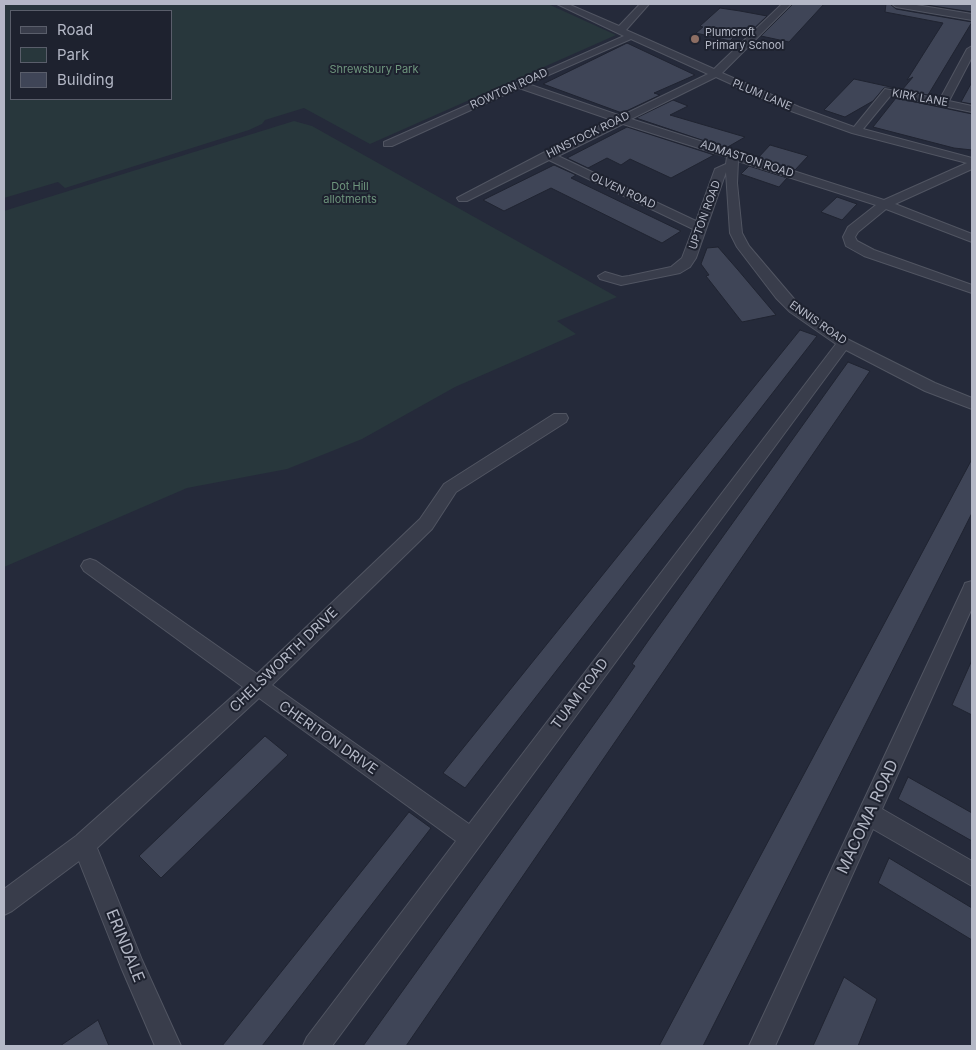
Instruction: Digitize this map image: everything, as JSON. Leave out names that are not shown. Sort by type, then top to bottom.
[{"type":"street","name":"PLUM LANE","points":[[561,4],[794,109],[856,131],[972,161]]},
{"type":"street","points":[[618,30],[623,28],[645,4]]},
{"type":"street","name":"HINSTOCK ROAD","points":[[462,198],[619,119],[715,74],[787,4]]},
{"type":"street","points":[[896,4],[972,17]]},
{"type":"street","name":"ROWTON ROAD","points":[[388,144],[606,45],[632,36]]},
{"type":"street","points":[[943,102],[972,49]]},
{"type":"street","name":"ADMASTON ROAD","points":[[520,85],[733,160],[886,204],[972,238]]},
{"type":"street","name":"KIRK LANE","points":[[856,131],[889,91],[972,108]]},
{"type":"street","name":"OLVEN ROAD","points":[[546,155],[699,227]]},
{"type":"street","name":"UPTON ROAD","points":[[605,276],[621,280],[675,270],[685,264],[689,258],[721,169],[733,160]]},
{"type":"street","name":"ENNIS ROAD","points":[[733,160],[732,204],[736,233],[742,247],[780,296],[795,309],[844,343],[930,387],[972,404]]},
{"type":"street","points":[[972,165],[886,204],[852,230],[848,237],[851,243],[869,253],[972,289]]},
{"type":"street","name":"TUAM ROAD","points":[[316,1046],[470,838],[844,343]]},
{"type":"street","name":"CHELSWORTH DRIVE","points":[[4,903],[84,844],[257,687],[426,524],[450,488],[560,418]]},
{"type":"street","name":"CHERITON DRIVE","points":[[90,566],[470,838]]},
{"type":"street","name":"MACOMA ROAD","points":[[762,1046],[972,588]]},
{"type":"street","points":[[869,814],[972,874]]},
{"type":"street","name":"ERINDALE","points":[[84,844],[133,967],[168,1046]]},
{"type":"green space","name":"Shrewsbury Park","points":[[4,4],[548,4],[616,35],[370,144],[304,108],[265,120],[262,124],[249,130],[65,188],[58,182],[4,198]]},
{"type":"green space","name":"Dot Hill allotments","points":[[294,121],[312,126],[617,297],[557,321],[576,334],[455,387],[362,439],[287,469],[187,488],[4,567],[4,211]]},
{"type":"building","points":[[793,4],[824,4],[789,42],[761,36]]},
{"type":"building","points":[[886,4],[890,4],[896,9],[972,22],[928,95],[902,90],[913,77],[907,80],[943,23],[885,12]]},
{"type":"building","points":[[920,4],[972,4],[972,12]]},
{"type":"building","points":[[720,8],[767,16],[748,34],[739,32],[730,41],[696,33],[703,27],[700,26]]},
{"type":"building","points":[[627,43],[695,75],[654,93],[660,95],[622,113],[543,84]]},
{"type":"building","points":[[854,79],[895,88],[884,88],[873,101],[845,117],[824,110]]},
{"type":"building","points":[[972,82],[972,104],[961,102]]},
{"type":"building","points":[[896,98],[972,114],[972,150],[954,148],[873,127]]},
{"type":"building","points":[[673,100],[688,106],[670,115],[745,137],[726,148],[636,118]]},
{"type":"building","points":[[627,127],[714,155],[671,178],[630,159],[621,165],[607,158],[588,168],[567,158]]},
{"type":"building","points":[[770,145],[808,156],[795,170],[758,158]]},
{"type":"building","points":[[554,165],[576,175],[571,178],[681,231],[662,243],[551,188],[504,211],[483,200]]},
{"type":"building","points":[[749,166],[787,178],[779,187],[741,174]]},
{"type":"building","points":[[837,197],[857,204],[842,220],[821,212]]},
{"type":"building","points":[[718,247],[776,315],[742,322],[706,276],[709,275],[701,264],[707,248]]},
{"type":"building","points":[[800,330],[817,336],[465,788],[443,773]]},
{"type":"building","points":[[848,362],[870,371],[406,1046],[363,1046],[610,702],[635,666],[632,664],[648,641]]},
{"type":"building","points":[[972,459],[972,513],[703,1046],[659,1046]]},
{"type":"building","points":[[972,660],[972,715],[952,705]]},
{"type":"building","points":[[265,736],[288,755],[161,878],[139,856]]},
{"type":"building","points":[[908,777],[972,813],[972,841],[898,799]]},
{"type":"building","points":[[409,812],[431,828],[262,1046],[222,1046]]},
{"type":"building","points":[[889,858],[972,908],[972,940],[878,883]]},
{"type":"building","points":[[844,977],[877,999],[858,1046],[813,1046]]},
{"type":"building","points":[[98,1020],[109,1046],[60,1046]]},
{"type":"place","name":"Plumcroft Primary School","points":[[695,39]]}]
